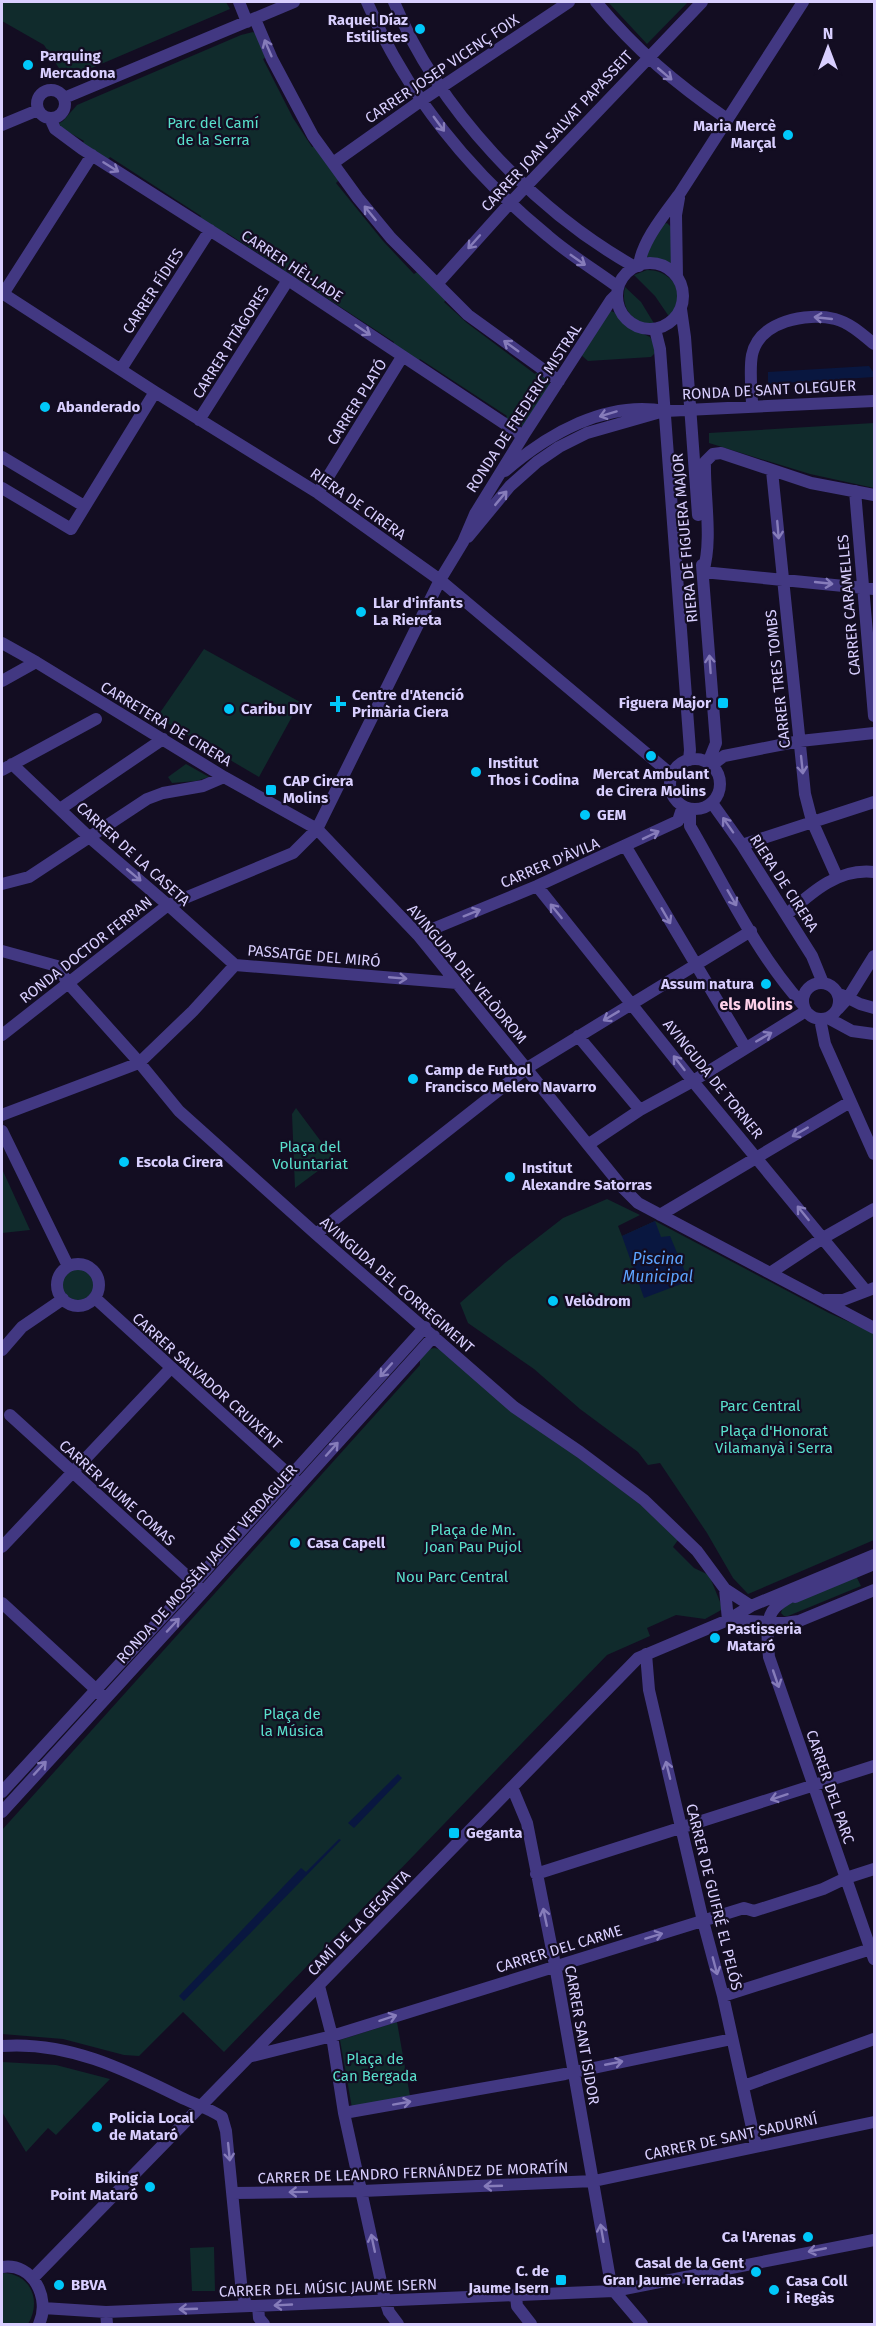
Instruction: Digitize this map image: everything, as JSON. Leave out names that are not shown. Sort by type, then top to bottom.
[{"type":"street","points":[[239,2],[251,20],[313,136],[358,198],[391,238],[468,315],[559,381]]},
{"type":"street","points":[[64,98],[294,2]]},
{"type":"street","points":[[367,2],[399,65],[453,142],[510,203],[564,250],[618,291]]},
{"type":"street","points":[[394,2],[409,36],[441,87],[484,141],[526,186],[595,241],[637,266]]},
{"type":"street","name":"CARRER JOSEP VICENÇ FOIX","points":[[333,163],[441,87],[569,2]]},
{"type":"street","points":[[596,2],[646,58],[686,91],[727,119]]},
{"type":"street","name":"CARRER JOAN SALVAT PAPASSEIT","points":[[436,284],[646,58],[702,2]]},
{"type":"street","points":[[637,266],[645,246],[803,2]]},
{"type":"street","points":[[44,92],[58,92],[64,98],[66,106],[63,113],[57,117],[43,116],[38,110],[38,100],[44,92]]},
{"type":"street","points":[[2,125],[38,110]]},
{"type":"street","name":"CARRER HÈL·LADE","points":[[50,118],[55,129],[92,155],[288,280],[523,436]]},
{"type":"street","points":[[2,293],[92,155]]},
{"type":"street","points":[[677,277],[663,266],[654,264],[637,266],[625,275],[618,291],[621,312],[632,324],[655,329],[665,326],[681,309],[683,298],[677,277],[676,215],[680,193]]},
{"type":"street","name":"CARRER FÍDIES","points":[[121,369],[210,230]]},
{"type":"street","name":"CARRER PITÀGORES","points":[[199,420],[288,280]]},
{"type":"street","name":"RONDA DE FREDERIC MISTRAL","points":[[463,542],[474,514],[618,291]]},
{"type":"street","name":"RIERA DE CIRERA","points":[[2,293],[155,393],[318,493],[440,580],[672,775]]},
{"type":"street","name":"RIERA DE FIGUERA MAJOR","points":[[681,309],[716,743],[710,764]]},
{"type":"street","points":[[752,407],[752,355],[756,345],[765,334],[777,326],[805,317],[834,319],[859,332],[874,344]]},
{"type":"street","name":"RIERA DE FIGUERA MAJOR","points":[[655,329],[660,349],[665,411],[689,760]]},
{"type":"street","name":"CARRER PLATÓ","points":[[318,493],[402,357]]},
{"type":"street","points":[[2,488],[71,529],[155,393]]},
{"type":"street","name":"RONDA DE SANT OLEGUER","points":[[463,542],[478,527],[510,486],[537,462],[559,447],[587,433],[665,411],[874,400]]},
{"type":"street","name":"RONDA DE SANT OLEGUER","points":[[497,478],[535,447],[561,431],[580,423],[622,410],[646,407],[665,411]]},
{"type":"street","points":[[868,588],[703,572],[707,544],[705,462],[709,456],[721,453],[811,483],[874,495]]},
{"type":"street","points":[[2,457],[84,506]]},
{"type":"street","name":"CARRER TRES TOMBS","points":[[772,471],[805,794],[812,821],[837,877]]},
{"type":"street","name":"CARRER CARAMELLES","points":[[855,491],[868,588],[874,716]]},
{"type":"street","points":[[317,829],[440,580],[463,542]]},
{"type":"street","name":"CARRETERA DE CIRERA","points":[[2,643],[225,777],[317,829]]},
{"type":"street","points":[[2,681],[36,662]]},
{"type":"street","points":[[7,767],[96,719]]},
{"type":"street","points":[[710,764],[724,756],[800,741],[874,733]]},
{"type":"street","points":[[60,809],[163,739]]},
{"type":"street","points":[[697,759],[710,764],[720,780],[718,796],[712,803],[702,809],[687,808],[677,802],[670,789],[672,775],[679,765],[697,759]]},
{"type":"street","name":"CARRER DE LA CASETA","points":[[7,767],[60,809],[235,965]]},
{"type":"street","points":[[2,884],[29,877],[147,799],[163,793],[203,786],[225,777]]},
{"type":"street","points":[[742,845],[874,802]]},
{"type":"street","name":"RIERA DE CIRERA","points":[[712,803],[742,845],[812,956],[823,983]]},
{"type":"street","points":[[687,808],[690,826],[751,931],[789,989],[811,1016],[852,1031],[874,1034]]},
{"type":"street","name":"CARRER D'ÀVILA","points":[[418,935],[626,847],[678,821],[687,808]]},
{"type":"street","name":"RONDA DOCTOR FERRAN","points":[[2,1035],[168,905],[292,853],[317,829]]},
{"type":"street","name":"AVINGUDA DEL VELÒDROM","points":[[317,829],[418,935],[623,1188],[638,1203],[825,1300],[874,1328]]},
{"type":"street","points":[[626,847],[745,1047]]},
{"type":"street","points":[[786,915],[823,884],[837,877],[863,871],[874,872]]},
{"type":"street","points":[[2,876],[29,877]]},
{"type":"street","name":"AVINGUDA DE TORNER","points":[[537,886],[693,1081],[823,1238],[870,1290]]},
{"type":"street","points":[[316,1234],[527,1068],[751,931]]},
{"type":"street","name":"AVINGUDA DEL CORREGIMENT","points":[[2,951],[57,966],[68,982],[179,1111],[514,1407],[645,1500],[697,1551],[725,1589],[751,1606]]},
{"type":"street","points":[[824,1019],[838,1009],[843,995],[874,956]]},
{"type":"street","name":"PASSATGE DEL MIRÓ","points":[[139,1063],[193,1011],[235,965],[457,982]]},
{"type":"street","points":[[805,1008],[805,993],[811,986],[823,983],[834,987],[860,1004],[874,1008]]},
{"type":"street","points":[[588,1144],[639,1110],[693,1081],[805,1008]]},
{"type":"street","points":[[824,1019],[825,1044],[874,1154]]},
{"type":"street","points":[[578,1036],[639,1110]]},
{"type":"street","points":[[2,1115],[139,1063]]},
{"type":"street","points":[[660,1215],[850,1102]]},
{"type":"street","points":[[2,1131],[68,1266]]},
{"type":"street","points":[[770,1273],[823,1238],[874,1209]]},
{"type":"street","points":[[82,1264],[95,1271],[100,1285],[95,1298],[82,1306],[68,1304],[57,1288],[57,1281],[63,1270],[68,1266],[82,1264]]},
{"type":"street","points":[[825,1300],[843,1300],[870,1290]]},
{"type":"street","name":"CARRER SALVADOR CRUIXENT","points":[[95,1298],[296,1481]]},
{"type":"street","points":[[2,1350],[22,1327],[63,1299]]},
{"type":"street","name":"AVINGUDA DEL VELÒDROM","points":[[856,1318],[874,1319]]},
{"type":"street","name":"RONDA DE MOSSÈN JACINT VERDAGUER","points":[[296,1481],[425,1327]]},
{"type":"street","name":"RONDA DE MOSSÈN JACINT VERDAGUER","points":[[4,1805],[101,1694],[296,1481],[435,1335]]},
{"type":"street","points":[[2,1547],[71,1471],[171,1368]]},
{"type":"street","name":"CARRER JAUME COMAS","points":[[9,1415],[199,1587]]},
{"type":"street","points":[[770,1622],[775,1608],[822,1577],[874,1555]]},
{"type":"street","points":[[784,1602],[874,1564]]},
{"type":"street","name":"CAMÍ DE LA GEGANTA","points":[[33,2278],[633,1663],[646,1654],[728,1620],[751,1606],[822,1577]]},
{"type":"street","points":[[725,1589],[728,1620],[770,1622],[799,1621],[874,1590]]},
{"type":"street","points":[[2,1603],[101,1694]]},
{"type":"street","name":"CARRER DEL PARC","points":[[770,1622],[769,1657],[873,1954]]},
{"type":"street","name":"CARRER DE GUIFRÉ EL PELÓS","points":[[646,1654],[648,1690],[723,1996],[756,2146]]},
{"type":"street","name":"RONDA DE MOSSÈN JACINT VERDAGUER","points":[[2,1792],[101,1694]]},
{"type":"street","points":[[536,1874],[874,1766]]},
{"type":"street","name":"CARRER SANT ISIDOR","points":[[512,1787],[527,1823],[614,2290]]},
{"type":"street","name":"CARRER DEL CARME","points":[[250,2056],[332,2036],[744,1908],[754,1911],[823,1889],[846,1878],[874,1869]]},
{"type":"street","points":[[723,1996],[873,1954]]},
{"type":"street","points":[[319,1986],[332,2036],[344,2113],[385,2300],[388,2312],[398,2325]]},
{"type":"street","points":[[344,2113],[573,2072],[732,2039]]},
{"type":"street","points":[[744,2086],[874,2039]]},
{"type":"street","points":[[2,2046],[33,2046],[78,2053],[118,2067],[222,2117],[226,2131],[242,2293],[264,2325]]},
{"type":"street","name":"CARRER DE SANT SADURNÍ","points":[[594,2181],[874,2122]]},
{"type":"street","name":"CARRER DE LEANDRO FERNÁNDEZ DE MORATÍN","points":[[233,2193],[362,2191],[594,2181]]},
{"type":"street","name":"CARRER DEL MÚSIC JAUME ISERN","points":[[43,2308],[106,2318],[252,2306],[614,2290],[874,2240]]},
{"type":"street","points":[[4,2264],[24,2271],[33,2278],[41,2290],[43,2308],[39,2325]]},
{"type":"street","points":[[614,2290],[642,2325]]},
{"type":"street","points":[[516,2295],[517,2306],[531,2325]]},
{"type":"green space","points":[[2,2],[226,2],[230,9],[66,79],[44,45],[2,21]]},
{"type":"green space","points":[[608,2],[688,2],[647,44]]},
{"type":"green space","name":"Parc del Camí de la Serra","points":[[253,32],[257,35],[267,57],[263,59],[293,118],[312,147],[316,146],[339,180],[336,183],[383,241],[414,274],[417,272],[467,323],[535,374],[538,371],[550,381],[549,387],[524,425],[520,427],[505,419],[507,416],[420,359],[417,362],[392,346],[394,342],[227,233],[224,236],[199,219],[201,216],[110,157],[107,160],[82,144],[84,141],[56,125],[63,121],[77,105],[241,35]]},
{"type":"green space","points":[[667,223],[671,227],[671,263],[648,259],[645,252],[663,224]]},
{"type":"green space","points":[[647,270],[665,275],[676,286],[679,302],[670,318],[655,296],[634,275]]},
{"type":"green space","points":[[625,287],[641,302],[655,325],[640,322],[630,314],[624,302]]},
{"type":"green space","points":[[611,311],[631,328],[650,337],[658,350],[651,357],[588,361],[580,354],[608,312]]},
{"type":"green space","points":[[874,423],[874,488],[810,474],[709,443],[709,433]]},
{"type":"green space","name":"Caribu DIY","points":[[204,649],[300,702],[259,777],[157,717]]},
{"type":"green space","points":[[186,764],[209,777],[196,781],[172,783],[168,777]]},
{"type":"green space","name":"Plaça del Voluntariat","points":[[296,1108],[334,1159],[295,1188],[292,1114]]},
{"type":"green space","points":[[2,1169],[30,1230],[2,1233]]},
{"type":"green space","name":"Parc Central","points":[[607,1199],[640,1215],[618,1226],[622,1236],[655,1221],[829,1313],[874,1333],[874,1540],[748,1594],[733,1578],[707,1533],[660,1463],[648,1465],[638,1452],[580,1409],[534,1369],[468,1323],[460,1303],[505,1263],[563,1218]]},
{"type":"green space","points":[[78,1268],[89,1273],[94,1284],[89,1295],[78,1300],[67,1295],[62,1284],[67,1273]]},
{"type":"green space","name":"Nou Parc Central","points":[[428,1349],[442,1350],[641,1505],[678,1540],[673,1547],[694,1568],[709,1575],[723,1609],[705,1619],[676,1615],[647,1628],[650,1636],[607,1655],[224,2052],[183,2012],[139,2056],[124,2055],[63,2039],[2,2034],[2,1830],[420,1365],[420,1359]]},
{"type":"green space","points":[[856,1576],[861,1586],[788,1616],[781,1613],[783,1606]]},
{"type":"green space","name":"Plaça de Can Bergada","points":[[397,2022],[410,2096],[352,2108],[340,2040]]},
{"type":"green space","points":[[2,2062],[56,2065],[110,2079],[56,2135],[48,2128],[26,2152],[2,2112]]},
{"type":"green space","points":[[214,2247],[215,2291],[192,2291],[190,2248]]},
{"type":"green space","points":[[2,2273],[20,2278],[31,2290],[34,2306],[28,2324],[2,2324]]},
{"type":"water","points":[[869,366],[874,377],[768,384],[768,372]]},
{"type":"water","name":"Piscina Municipal","points":[[655,1221],[661,1237],[670,1236],[689,1281],[644,1298],[622,1236]]},
{"type":"water","points":[[398,1774],[402,1778],[354,1828],[348,1823]]},
{"type":"water","points":[[339,1839],[341,1840],[184,2001],[179,1996],[301,1868],[306,1872]]},
{"type":"place","name":"Raquel Díaz Estilistes","points":[[420,29]]},
{"type":"place","name":"Parquing Mercadona","points":[[28,65]]},
{"type":"place","name":"Maria Mercè Marçal","points":[[788,135]]},
{"type":"place","name":"Abanderado","points":[[45,407]]},
{"type":"place","name":"Llar d'infants La Riereta","points":[[361,612]]},
{"type":"place","name":"Figuera Major","points":[[723,703]]},
{"type":"place","name":"Centre d'Atenció Primària Ciera","points":[[338,704]]},
{"type":"place","name":"Caribu DIY","points":[[229,709]]},
{"type":"place","name":"Mercat Ambulant de Cirera Molins","points":[[651,756]]},
{"type":"place","name":"Institut Thos i Codina","points":[[476,772]]},
{"type":"place","name":"CAP Cirera Molins","points":[[271,790]]},
{"type":"place","name":"GEM","points":[[585,815]]},
{"type":"place","name":"Assum natura","points":[[766,984]]},
{"type":"place","name":"Camp de Futbol Francisco Melero Navarro","points":[[413,1079]]},
{"type":"place","name":"Escola Cirera","points":[[124,1162]]},
{"type":"place","name":"Institut Alexandre Satorras","points":[[510,1177]]},
{"type":"place","name":"Velòdrom","points":[[553,1301]]},
{"type":"place","name":"Casa Capell","points":[[295,1543]]},
{"type":"place","name":"Pastisseria Mataró","points":[[715,1638]]},
{"type":"place","name":"Geganta","points":[[454,1833]]},
{"type":"place","name":"Policia Local de Mataró","points":[[97,2127]]},
{"type":"place","name":"Biking Point Mataró","points":[[150,2187]]},
{"type":"place","name":"Ca l'Arenas","points":[[808,2237]]},
{"type":"place","name":"Casal de la Gent Gran Jaume Terradas","points":[[756,2272]]},
{"type":"place","name":"C. de Jaume Isern","points":[[561,2280]]},
{"type":"place","name":"BBVA","points":[[59,2285]]},
{"type":"place","name":"Casa Coll i Regàs","points":[[774,2290]]},
{"type":"district","name":"els Molins","points":[[756,1004]]},
{"type":"park label","name":"Plaça d'Honorat Vilamanyà i Serra","points":[[774,1440]]},
{"type":"park label","name":"Plaça de Mn. Joan Pau Pujol","points":[[473,1538]]},
{"type":"park label","name":"Plaça de la Música","points":[[292,1722]]}]
